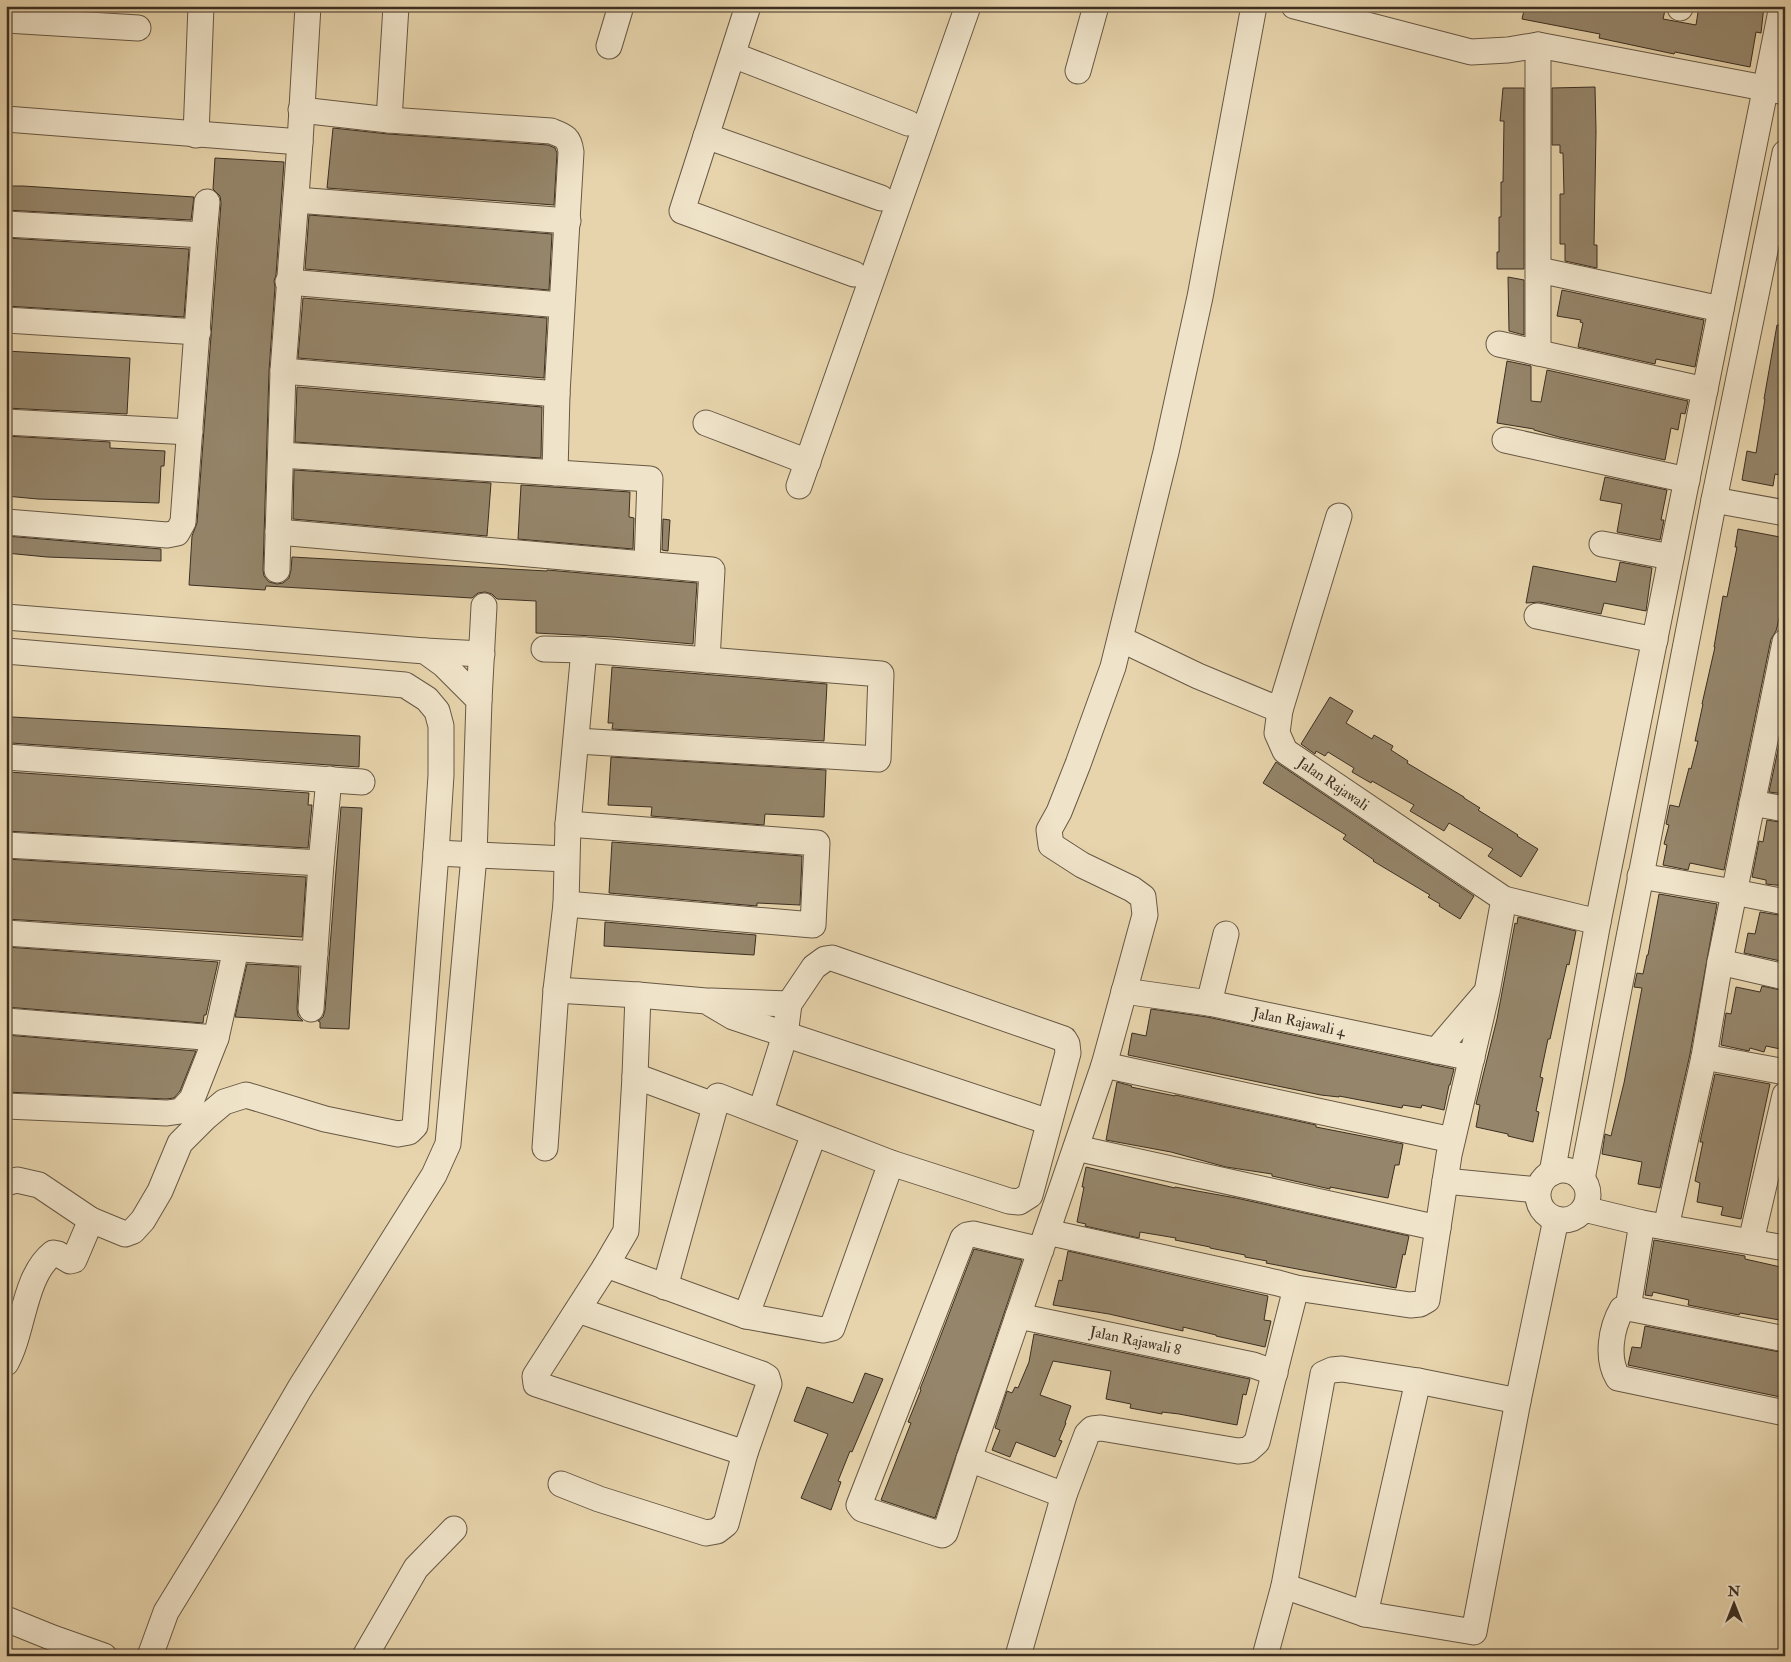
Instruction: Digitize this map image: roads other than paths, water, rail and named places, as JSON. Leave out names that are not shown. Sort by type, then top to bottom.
[{"type":"street","points":[[196,134],[201,6]]},
{"type":"street","points":[[277,570],[283,371],[308,6]]},
{"type":"street","points":[[389,120],[396,6]]},
{"type":"street","points":[[609,46],[621,6]]},
{"type":"street","points":[[748,6],[682,211],[854,274]]},
{"type":"street","points":[[799,486],[968,6]]},
{"type":"street","points":[[1078,72],[1096,6]]},
{"type":"street","points":[[1254,6],[1200,297],[1166,452],[1113,667],[1078,764],[1059,812],[1049,830],[1051,846],[1082,865],[1132,889],[1143,897],[1145,915],[1104,1065],[1076,1148],[1044,1241],[1018,1316],[969,1459],[946,1533],[942,1535],[860,1508],[859,1506],[963,1238],[967,1235],[1044,1241],[1296,1288],[1410,1305],[1420,1304],[1427,1300],[1452,1140],[1487,992],[1504,899]]},
{"type":"street","points":[[1294,6],[1471,52],[1508,50],[1538,45],[1775,90]]},
{"type":"street","points":[[1445,1181],[1545,1182],[1563,1170],[1574,1173],[1582,1179],[1588,1191],[1588,1198],[1584,1209],[1576,1216],[1565,1220],[1556,1219],[1544,1212],[1539,1202],[1545,1182],[1598,922],[1721,309],[1775,90],[1782,6]]},
{"type":"street","points":[[6,20],[93,16],[138,28]]},
{"type":"street","points":[[1538,45],[1538,353]]},
{"type":"street","points":[[732,55],[908,123]]},
{"type":"street","points":[[301,110],[389,120],[552,131],[564,136],[570,142],[568,221],[557,394],[555,472]]},
{"type":"street","points":[[6,119],[300,142]]},
{"type":"street","points":[[706,136],[881,198]]},
{"type":"street","points":[[1582,1179],[1714,500],[1785,154]]},
{"type":"street","points":[[296,200],[568,221]]},
{"type":"street","points":[[6,522],[168,535],[178,533],[183,522],[207,202]]},
{"type":"street","points":[[6,224],[204,236]]},
{"type":"street","points":[[1539,270],[1721,309]]},
{"type":"street","points":[[288,282],[562,305]]},
{"type":"street","points":[[6,320],[198,332]]},
{"type":"street","points":[[1499,344],[1705,390]]},
{"type":"street","points":[[283,371],[557,394]]},
{"type":"street","points":[[6,422],[190,432]]},
{"type":"street","points":[[706,423],[808,462]]},
{"type":"street","points":[[1505,440],[1687,480]]},
{"type":"street","points":[[281,455],[650,479],[647,563]]},
{"type":"street","points":[[1714,500],[1785,513]]},
{"type":"street","name":"Jalan Rajawali","points":[[1339,516],[1280,710],[1277,733],[1285,752],[1504,899],[1598,922]]},
{"type":"street","points":[[278,532],[712,570],[707,660]]},
{"type":"street","points":[[1602,544],[1671,557]]},
{"type":"street","points":[[6,1183],[17,1180],[39,1185],[91,1220],[125,1234],[133,1231],[143,1220],[160,1191],[180,1143],[224,1102],[246,1095],[325,1119],[398,1134],[409,1132],[415,1126],[479,700],[484,606]]},
{"type":"street","points":[[1537,616],[1655,640]]},
{"type":"street","points":[[6,619],[482,654]]},
{"type":"street","points":[[1628,1308],[1704,1057],[1720,962],[1752,803],[1777,720],[1785,642]]},
{"type":"street","points":[[1130,644],[1198,676],[1280,710]]},
{"type":"street","points":[[544,649],[584,650],[881,674],[878,759],[577,741]]},
{"type":"street","points":[[545,1148],[556,990],[566,904],[568,824],[584,650]]},
{"type":"street","points":[[6,651],[405,685],[427,699],[436,712],[441,726],[441,775],[455,855],[448,1144],[434,1175],[301,1387],[166,1612],[150,1656]]},
{"type":"street","points":[[425,651],[443,664],[479,700]]},
{"type":"street","points":[[6,757],[362,782]]},
{"type":"street","points":[[311,1008],[329,779]]},
{"type":"street","points":[[1752,803],[1785,809]]},
{"type":"street","points":[[566,904],[813,925],[817,843],[568,824]]},
{"type":"street","points":[[6,845],[321,863]]},
{"type":"street","points":[[455,855],[566,859]]},
{"type":"street","points":[[1640,876],[1785,902]]},
{"type":"street","points":[[6,933],[315,954]]},
{"type":"street","points":[[1209,1003],[1226,934]]},
{"type":"street","points":[[6,1106],[167,1113],[181,1111],[192,1099],[216,1038],[236,949]]},
{"type":"street","points":[[665,1288],[718,1096],[761,1111],[814,1134],[891,1163],[1009,1201],[1019,1202],[1030,1195],[1068,1053],[1067,1044],[1064,1040],[832,958],[825,959],[814,967],[789,1004],[785,1035],[761,1111]]},
{"type":"street","points":[[1720,962],[1785,977]]},
{"type":"street","points":[[556,990],[706,1001],[789,1004]]},
{"type":"street","name":"Jalan Rajawali 4","points":[[1124,991],[1209,1003],[1472,1058]]},
{"type":"street","points":[[1436,1051],[1487,992]]},
{"type":"street","points":[[638,995],[636,1076],[626,1231],[606,1268],[535,1376],[536,1384],[745,1453]]},
{"type":"street","points":[[706,1001],[733,1017],[1049,1122]]},
{"type":"street","points":[[6,1021],[216,1038]]},
{"type":"street","points":[[1704,1057],[1785,1072]]},
{"type":"street","points":[[1104,1065],[1452,1140]]},
{"type":"street","points":[[636,1076],[716,1106]]},
{"type":"street","points":[[1751,1241],[1779,1147],[1785,1095]]},
{"type":"street","points":[[746,1316],[814,1134]]},
{"type":"street","points":[[1076,1148],[1438,1228]]},
{"type":"street","points":[[606,1268],[612,1268],[746,1316],[823,1330],[832,1328],[891,1163]]},
{"type":"street","points":[[1584,1209],[1654,1225],[1785,1248]]},
{"type":"street","points":[[1284,1586],[1365,1614],[1474,1632],[1518,1400],[1556,1219]]},
{"type":"street","points":[[6,1363],[35,1278],[53,1253],[70,1261],[74,1260],[91,1220]]},
{"type":"street","points":[[1018,1656],[1064,1495],[1086,1434],[1092,1429],[1101,1428],[1238,1451],[1248,1450],[1257,1442],[1264,1369],[1296,1288]]},
{"type":"street","points":[[1785,1339],[1628,1308],[1622,1309],[1618,1316],[1612,1341],[1612,1366],[1618,1378],[1785,1413]]},
{"type":"street","points":[[561,1484],[599,1499],[706,1533],[717,1531],[726,1524],[745,1453],[769,1384],[767,1377],[762,1374],[578,1310]]},
{"type":"street","name":"Jalan Rajawali 8","points":[[1018,1316],[1264,1369]]},
{"type":"street","points":[[1265,1656],[1284,1586],[1323,1374],[1332,1370],[1342,1369],[1418,1380],[1518,1400]]},
{"type":"street","points":[[1365,1614],[1418,1380]]},
{"type":"street","points":[[969,1459],[1064,1495]]},
{"type":"street","points":[[365,1656],[416,1568],[454,1529]]},
{"type":"street","points":[[6,1619],[52,1638],[104,1656]]}]
